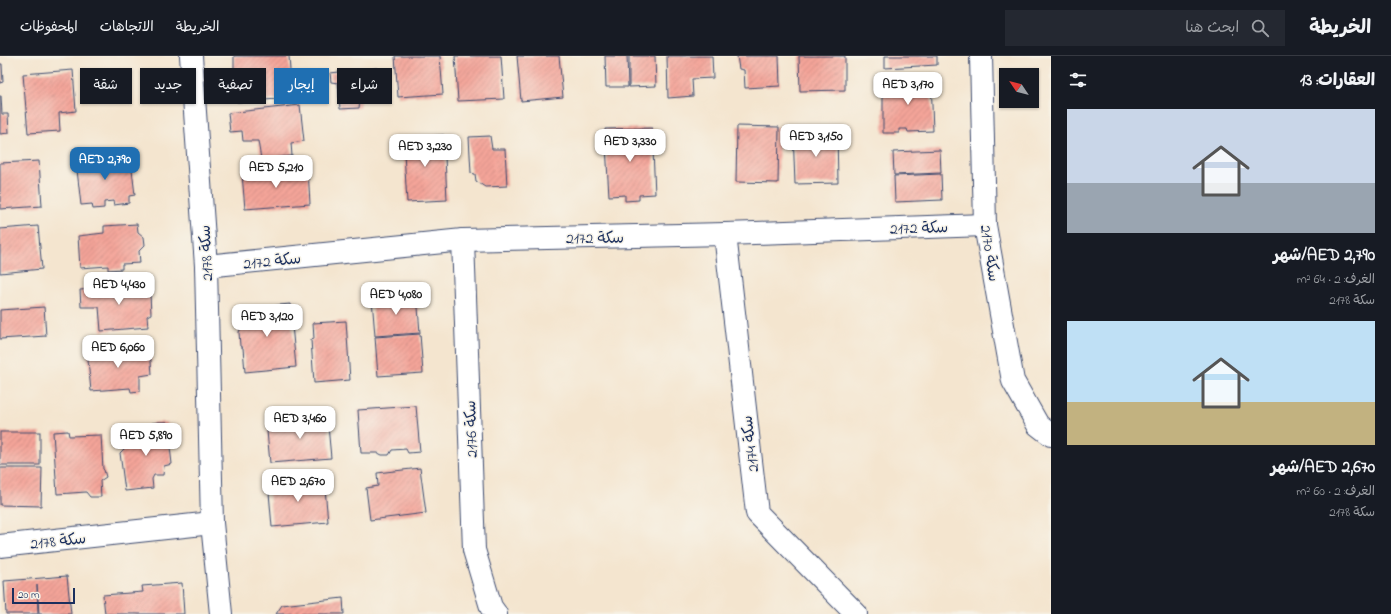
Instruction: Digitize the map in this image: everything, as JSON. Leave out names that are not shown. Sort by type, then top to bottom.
[{"type":"street","name":"سكة 2178","points":[[191,56],[206,266],[212,523],[222,614]]},
{"type":"street","name":"سكة 2170","points":[[981,56],[985,225],[1012,381],[1038,425],[1051,435]]},
{"type":"street","name":"سكة 2172","points":[[206,266],[463,240],[725,234],[985,225]]},
{"type":"street","name":"سكة 2174","points":[[725,234],[757,513],[856,614]]},
{"type":"street","name":"سكة 2176","points":[[463,240],[474,550],[491,607],[496,614]]},
{"type":"street","name":"سكة 2178","points":[[0,546],[212,523]]},
{"type":"building","points":[[234,56],[289,56],[290,68],[274,68],[274,99],[266,100],[266,68],[234,68]]},
{"type":"building","points":[[395,56],[440,56],[443,94],[398,97]]},
{"type":"building","points":[[455,56],[501,56],[504,99],[458,101]]},
{"type":"building","points":[[517,56],[559,56],[563,97],[521,101]]},
{"type":"building","points":[[605,56],[627,56],[628,87],[606,87]]},
{"type":"building","points":[[629,56],[655,56],[656,86],[629,87]]},
{"type":"building","points":[[667,56],[712,56],[713,78],[692,79],[693,96],[668,98]]},
{"type":"building","points":[[737,56],[779,56],[780,86],[745,88],[744,70],[739,69]]},
{"type":"building","points":[[799,56],[845,56],[845,90],[800,91]]},
{"type":"building","points":[[885,56],[937,56],[937,65],[885,68]]},
{"type":"building","points":[[0,64],[2,64],[3,82],[0,83]]},
{"type":"building","points":[[73,70],[76,111],[59,113],[60,131],[28,133],[23,74]]},
{"type":"building","points":[[337,72],[337,83],[331,82],[330,73]]},
{"type":"building","points":[[931,79],[933,131],[908,132],[907,129],[899,129],[899,133],[883,133],[883,81]]},
{"type":"building","points":[[0,96],[2,114],[8,114],[9,133],[0,134]]},
{"type":"building","points":[[340,104],[360,104],[359,108],[340,109]]},
{"type":"building","points":[[300,105],[304,141],[291,143],[292,156],[261,159],[258,141],[243,141],[242,131],[230,132],[228,113]]},
{"type":"building","points":[[737,126],[779,127],[778,183],[736,182]]},
{"type":"building","points":[[652,128],[655,194],[639,195],[639,200],[625,201],[625,195],[609,196],[605,129]]},
{"type":"building","points":[[793,132],[837,132],[838,183],[795,184]]},
{"type":"building","points":[[444,135],[447,200],[407,202],[403,137]]},
{"type":"building","points":[[490,136],[492,149],[505,149],[507,186],[485,187],[476,181],[475,174],[471,173],[469,137]]},
{"type":"building","points":[[940,150],[941,173],[894,175],[893,152]]},
{"type":"building","points":[[124,156],[125,162],[131,162],[135,195],[129,196],[129,203],[114,205],[113,201],[104,202],[104,208],[93,209],[92,204],[81,205],[76,161]]},
{"type":"building","points":[[39,161],[42,206],[0,209],[0,163]]},
{"type":"building","points":[[308,169],[310,204],[245,209],[242,174]]},
{"type":"building","points":[[941,174],[942,200],[895,202],[894,176]]},
{"type":"building","points":[[137,224],[138,232],[144,237],[145,245],[139,251],[140,263],[122,264],[122,269],[108,270],[108,266],[80,268],[78,236],[104,233],[104,226]]},
{"type":"building","points":[[38,226],[42,269],[0,273],[0,229]]},
{"type":"building","points":[[139,285],[150,294],[151,314],[147,316],[148,327],[101,331],[99,307],[81,307],[80,290]]},
{"type":"building","points":[[417,295],[420,333],[375,336],[372,299]]},
{"type":"building","points":[[290,304],[296,367],[245,372],[243,348],[240,346],[239,332],[241,328],[239,309]]},
{"type":"building","points":[[44,307],[46,336],[0,339],[0,310]]},
{"type":"building","points":[[346,321],[350,380],[314,383],[311,340],[314,339],[313,323]]},
{"type":"building","points":[[420,334],[423,373],[378,376],[375,337]]},
{"type":"building","points":[[121,347],[122,351],[150,350],[152,374],[140,376],[140,391],[131,392],[130,388],[91,391],[87,350]]},
{"type":"building","points":[[416,406],[420,452],[408,453],[406,449],[392,450],[389,455],[382,455],[378,453],[361,453],[358,410]]},
{"type":"building","points":[[327,415],[331,458],[270,463],[267,431],[278,430],[278,420]]},
{"type":"building","points":[[167,422],[172,464],[164,466],[163,475],[154,475],[152,479],[153,488],[125,491],[120,453],[132,441],[132,433],[152,430],[152,423]]},
{"type":"building","points":[[68,431],[69,436],[101,435],[103,469],[106,477],[100,481],[101,497],[90,497],[86,492],[57,494],[53,432]]},
{"type":"building","points":[[0,432],[40,432],[40,465],[0,465]]},
{"type":"building","points":[[0,468],[42,468],[41,506],[0,505]]},
{"type":"building","points":[[420,468],[426,513],[370,520],[366,488],[378,486],[377,473]]},
{"type":"building","points":[[324,477],[328,522],[272,527],[268,481],[283,480],[285,487],[300,486],[300,479]]},
{"type":"building","points":[[67,576],[71,614],[39,614],[37,585],[38,614],[6,614],[4,581]]},
{"type":"building","points":[[182,583],[184,614],[105,614],[103,595],[143,592],[142,586]]},
{"type":"building","points":[[343,598],[344,614],[276,614],[282,605]]}]
